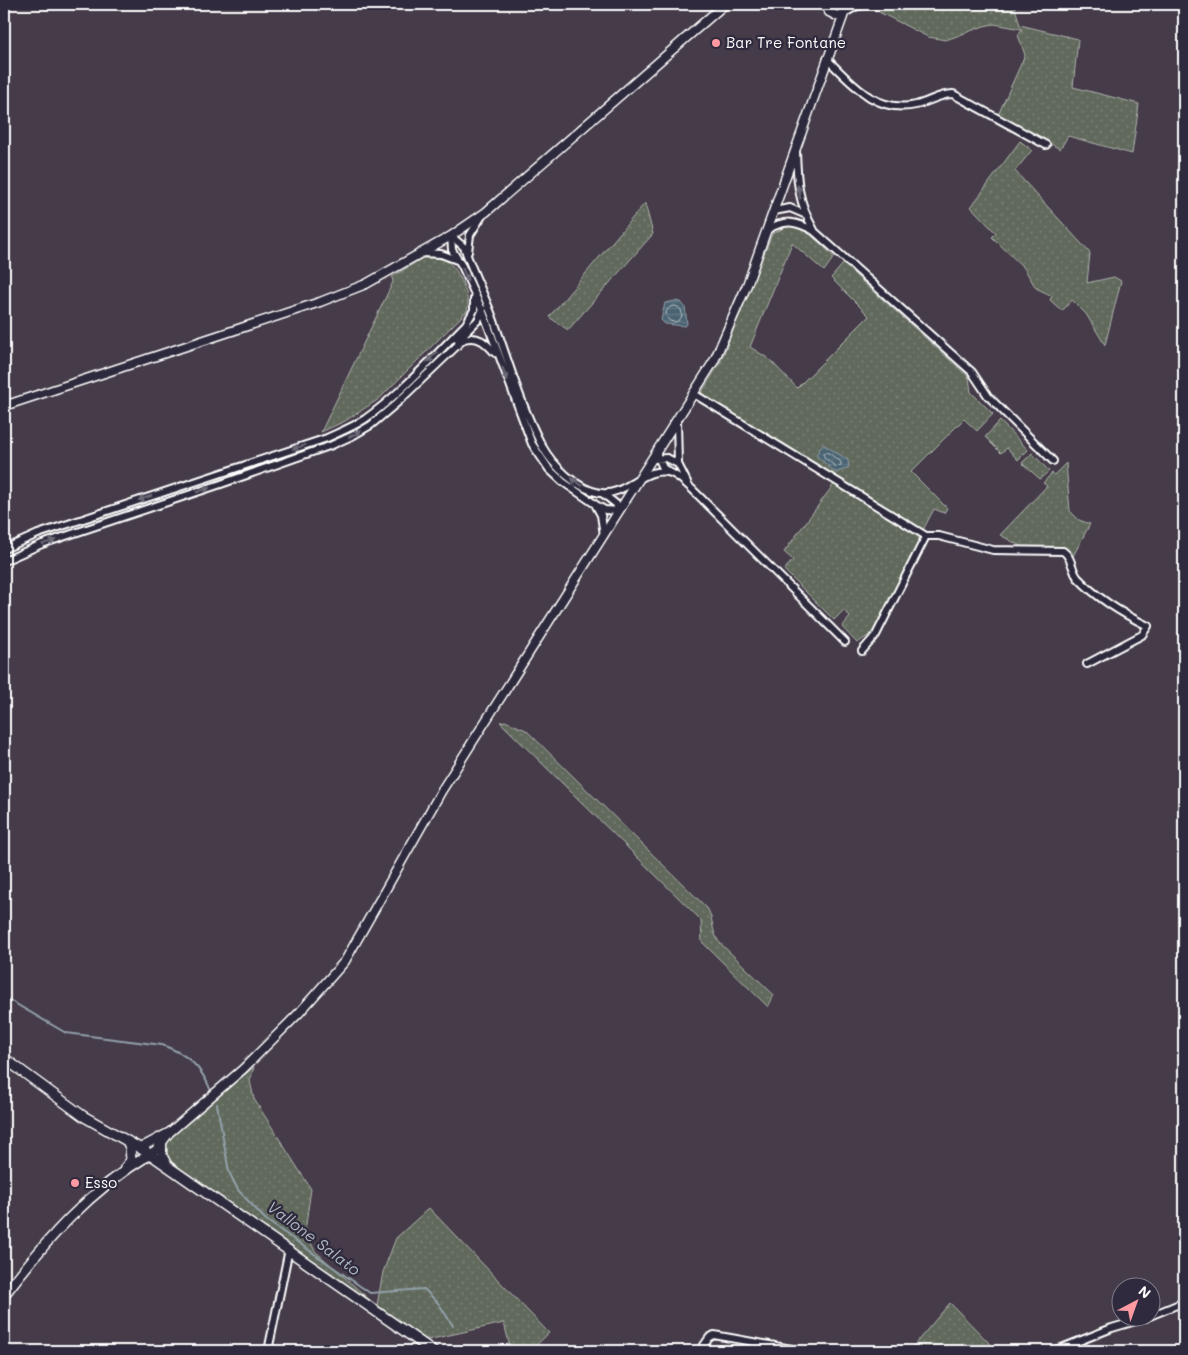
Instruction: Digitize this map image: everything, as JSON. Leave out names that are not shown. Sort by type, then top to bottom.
[{"type":"main road","points":[[4,1058],[83,1116],[129,1142],[144,1146],[150,1154],[433,1351]]},
{"type":"main road","points":[[129,1142],[131,1160]]},
{"type":"main road","points":[[4,1295],[61,1225],[120,1173],[144,1146]]},
{"type":"main road","points":[[120,1173],[150,1154]]},
{"type":"main road","points":[[141,1160],[164,1163]]},
{"type":"street","points":[[4,406],[320,302],[366,284],[451,236],[486,212],[726,4]]},
{"type":"street","points":[[826,4],[833,24],[833,41]]},
{"type":"street","points":[[830,14],[837,16],[857,6],[872,4]]},
{"type":"street","points":[[150,1154],[170,1132],[259,1054],[345,962],[442,790],[694,394],[725,338],[777,208],[833,41],[846,10]]},
{"type":"street","points":[[827,59],[864,95],[880,103],[892,106],[914,105],[946,94],[953,94],[1046,144]]},
{"type":"street","points":[[796,149],[797,186],[805,215],[814,231]]},
{"type":"street","points":[[777,208],[790,208],[805,215]]},
{"type":"street","points":[[777,208],[794,222],[814,231],[972,372],[988,396],[1054,462]]},
{"type":"street","points":[[468,259],[470,235],[486,212]]},
{"type":"street","points":[[767,230],[780,223],[794,222]]},
{"type":"street","points":[[451,236],[462,243],[543,446],[555,464],[588,490],[601,493],[617,492],[638,480],[658,472],[672,473]]},
{"type":"street","points":[[451,236],[452,250],[462,266],[483,312],[532,444],[540,457],[563,482],[605,510],[619,512]]},
{"type":"street","points":[[422,252],[441,254],[457,260]]},
{"type":"street","points":[[466,324],[474,310],[472,290]]},
{"type":"street","points":[[4,561],[42,544],[221,484],[332,445],[354,435],[371,425],[398,403],[478,320],[483,312],[484,304],[481,291]]},
{"type":"street","points":[[4,549],[38,534],[327,438],[365,418],[391,396],[477,313],[483,312],[488,315],[496,330]]},
{"type":"street","points":[[448,352],[464,339],[475,337],[486,343],[497,354]]},
{"type":"street","points":[[694,394],[926,536],[939,536],[993,550],[1058,550],[1067,554],[1076,577],[1120,612],[1148,626],[1142,635],[1087,664]]},
{"type":"street","points":[[677,420],[678,464],[692,489]]},
{"type":"street","points":[[655,457],[668,458],[678,464]]},
{"type":"street","points":[[655,457],[663,468],[692,489],[845,642]]},
{"type":"street","points":[[601,493],[616,504],[619,512]]},
{"type":"street","points":[[595,504],[601,515],[604,535]]},
{"type":"street","points":[[862,651],[876,635],[926,536]]},
{"type":"street","points":[[144,1146],[170,1132]]},
{"type":"street","points":[[162,1143],[164,1163]]},
{"type":"street","points":[[268,1351],[289,1249]]},
{"type":"street","points":[[1160,1312],[1184,1302]]},
{"type":"street","points":[[1054,1351],[1112,1328]]},
{"type":"street","points":[[700,1351],[709,1338],[714,1335],[803,1351]]},
{"type":"green space","points":[[893,4],[1014,4],[1020,25],[1078,39],[1073,87],[1139,104],[1132,154],[1068,136],[1060,149],[998,115],[1025,55],[1018,35],[1022,29],[994,24],[946,40],[928,37],[871,8]]},
{"type":"green space","points":[[1020,141],[1032,150],[1015,171],[1090,253],[1087,283],[1114,277],[1121,281],[1105,345],[1086,314],[1072,300],[1062,311],[1050,300],[1052,296],[1036,288],[1024,268],[992,237],[996,233],[971,207]]},
{"type":"green space","points":[[645,203],[653,234],[568,330],[549,317]]},
{"type":"green space","points":[[788,226],[807,233],[834,257],[824,271],[792,243],[750,347],[769,359],[797,388],[869,316],[831,278],[843,264],[969,377],[971,392],[993,414],[977,431],[964,419],[911,472],[947,508],[944,513],[934,509],[922,532],[700,395],[720,363],[772,234]]},
{"type":"green space","points":[[423,258],[447,261],[456,270],[466,292],[467,311],[379,399],[345,421],[321,432],[393,282],[392,277]]},
{"type":"green space","points":[[1000,421],[1028,450],[1018,460],[1007,448],[1001,453],[985,437]]},
{"type":"green space","points":[[1032,453],[1049,471],[1040,479],[1022,463]]},
{"type":"green space","points":[[1066,463],[1070,511],[1079,520],[1090,524],[1073,556],[1056,548],[1026,548],[1000,535],[1047,486],[1043,483],[1052,473],[1054,475]]},
{"type":"green space","points":[[834,484],[921,537],[878,625],[871,634],[857,643],[842,627],[850,617],[844,610],[834,620],[784,570],[793,560],[784,552]]},
{"type":"green space","points":[[505,721],[526,730],[707,908],[719,942],[774,995],[768,1007],[702,942],[701,920],[500,722]]},
{"type":"green space","points":[[254,1067],[250,1081],[254,1099],[311,1189],[305,1231],[315,1251],[371,1301],[170,1161],[168,1157],[166,1148],[172,1136]]},
{"type":"green space","points":[[429,1208],[549,1333],[530,1351],[511,1351],[504,1323],[427,1340],[377,1305],[383,1272],[396,1238]]},
{"type":"green space","points":[[950,1303],[997,1351],[909,1351]]},
{"type":"water","points":[[681,302],[685,307],[687,324],[685,326],[665,324],[661,320],[665,303]]},
{"type":"water","points":[[823,444],[848,460],[849,467],[836,473],[816,455]]},
{"type":"waterway","name":"Vallone Salato","points":[[4,997],[66,1033],[162,1045],[179,1052],[198,1068],[211,1091]]},
{"type":"waterway","name":"Vallone Salato","points":[[217,1104],[229,1172],[238,1190],[266,1220],[370,1293],[424,1289],[439,1304],[453,1326]]},
{"type":"place","name":"Bar Tre Fontane","points":[[716,43]]},
{"type":"place","name":"Esso","points":[[75,1183]]}]
